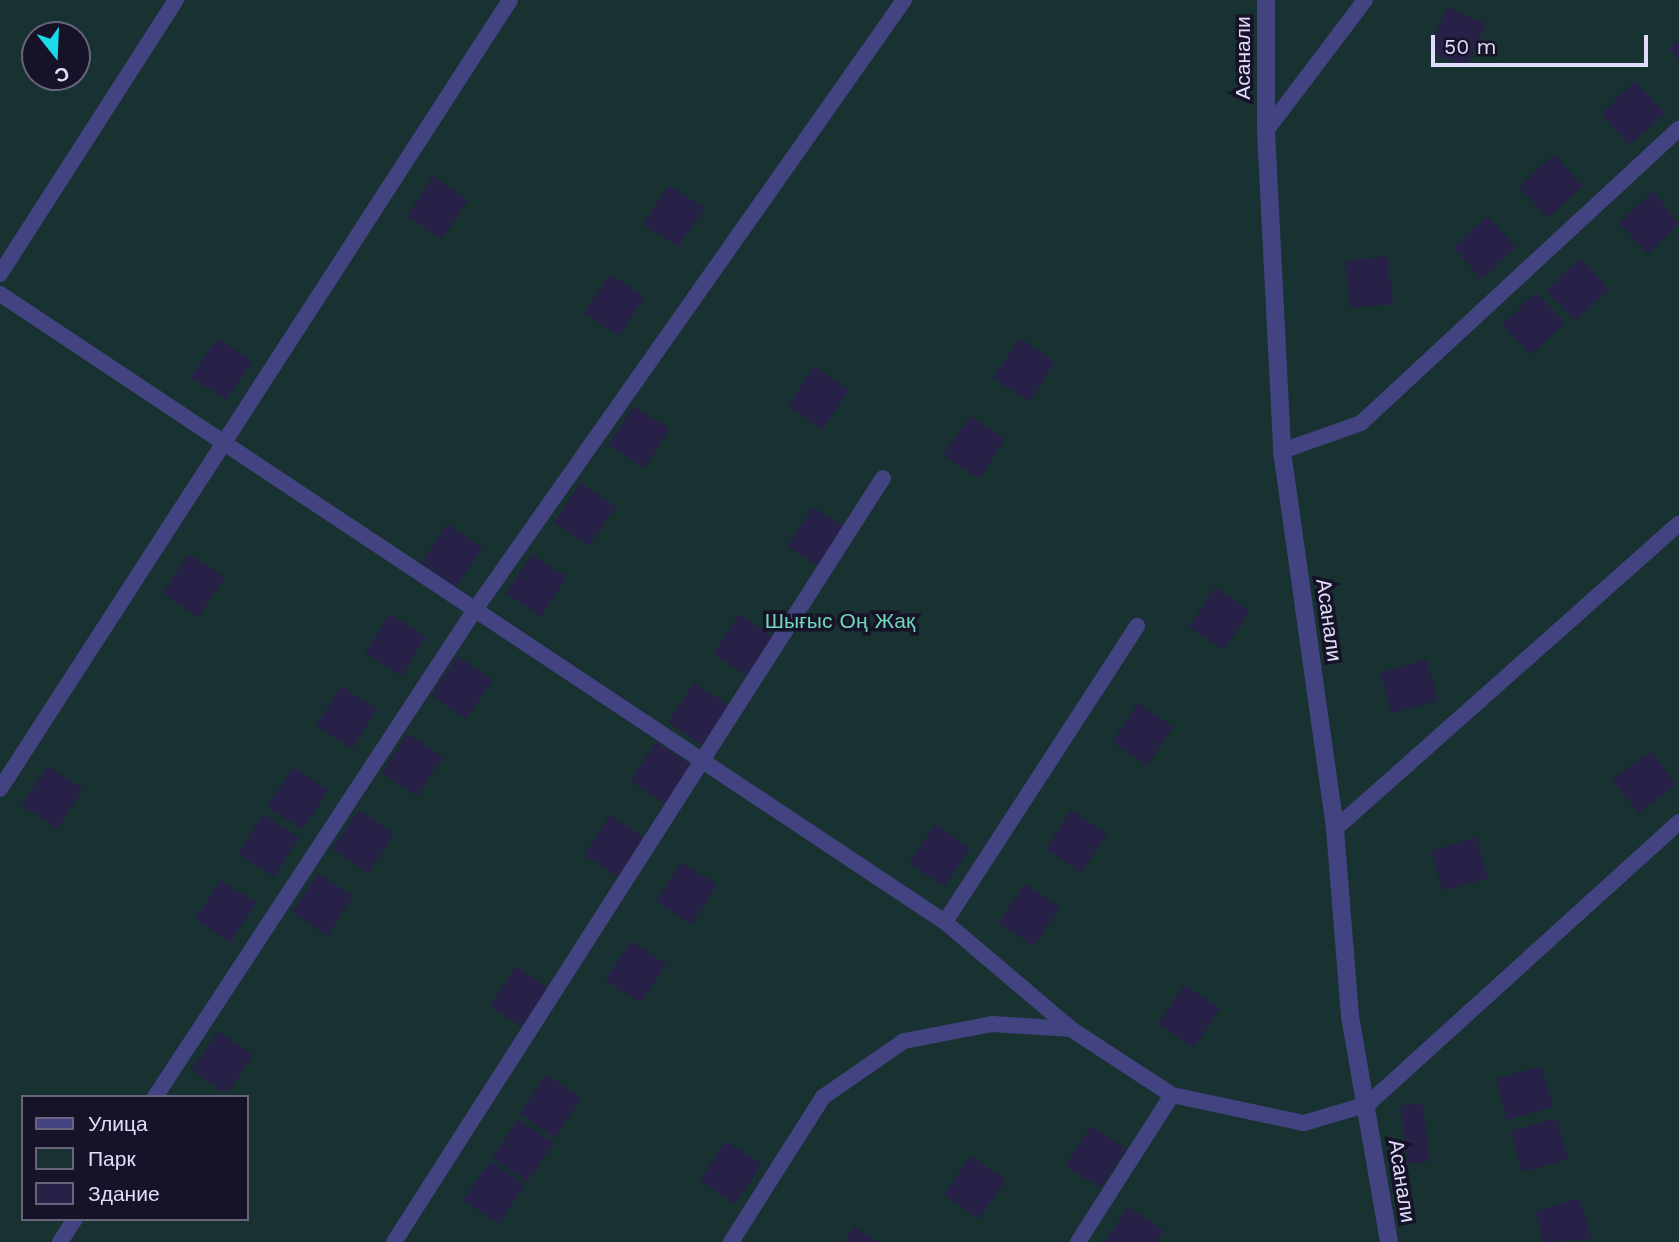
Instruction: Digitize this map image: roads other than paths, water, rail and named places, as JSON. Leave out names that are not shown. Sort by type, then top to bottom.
[{"type":"street","name":"Асанали","points":[[1266,0],[1266,131],[1282,451],[1335,829],[1350,1016],[1389,1242]]},
{"type":"lane","points":[[0,274],[176,0]]},
{"type":"lane","points":[[0,789],[510,0]]},
{"type":"lane","points":[[156,1095],[474,611],[904,0]]},
{"type":"lane","points":[[1266,131],[1365,0]]},
{"type":"lane","points":[[1282,451],[1361,422],[1679,129]]},
{"type":"lane","points":[[0,294],[697,760],[945,922],[1070,1029],[1172,1095],[1304,1123],[1367,1104],[1679,822]]},
{"type":"lane","points":[[394,1242],[697,760],[883,478]]},
{"type":"lane","points":[[1335,829],[1679,524]]},
{"type":"lane","points":[[945,922],[1137,626]]},
{"type":"lane","points":[[732,1242],[823,1097],[904,1041],[992,1024],[1070,1029]]},
{"type":"lane","points":[[1078,1242],[1172,1095]]},
{"type":"lane","points":[[60,1242],[74,1221]]},
{"type":"park label","name":"Шығыс Оң Жақ","points":[[840,621]]}]
